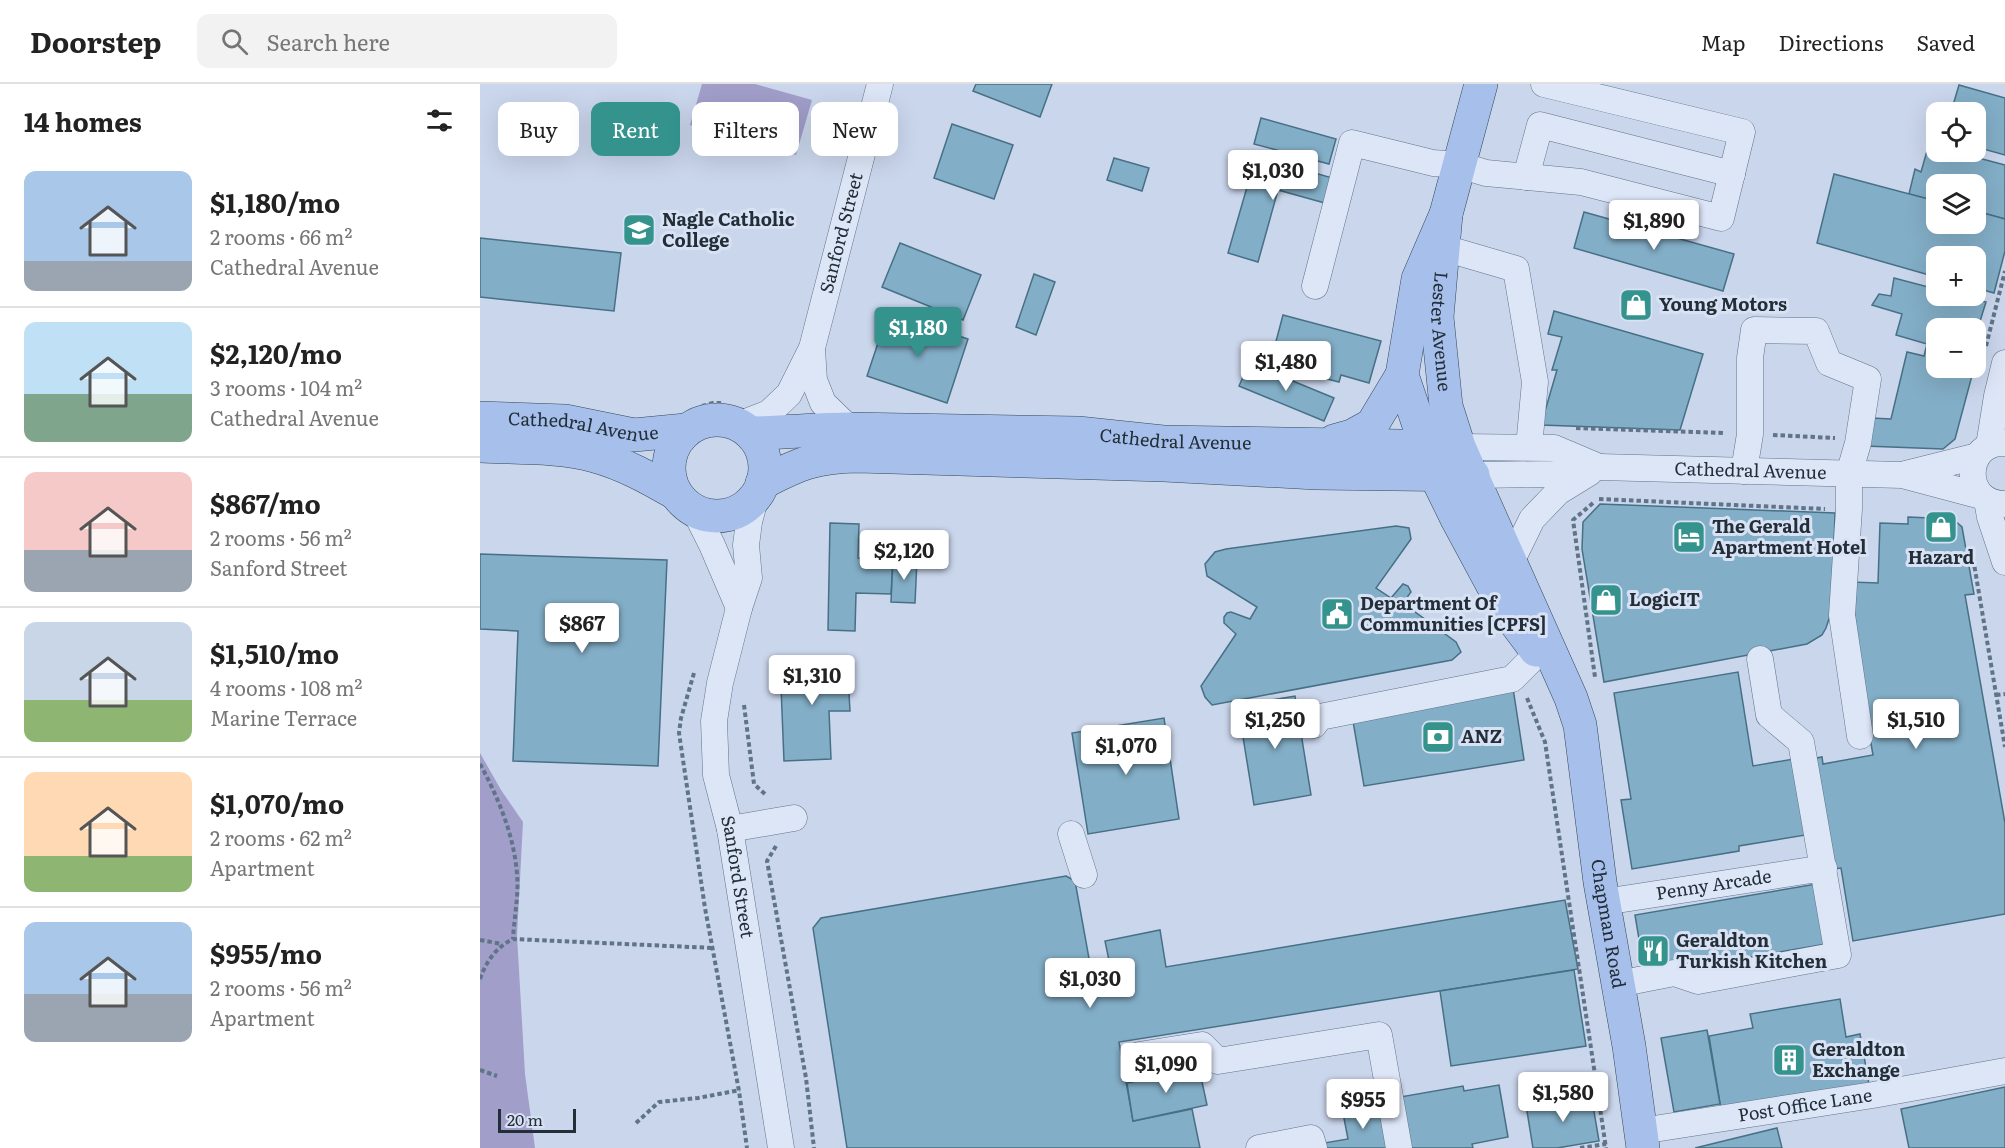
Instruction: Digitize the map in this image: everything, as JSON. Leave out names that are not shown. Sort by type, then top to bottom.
[{"type":"main road","name":"Lester Avenue","points":[[1431,462],[1402,375],[1418,279],[1446,214],[1481,84]]},
{"type":"main road","name":"Lester Avenue","points":[[1446,214],[1437,317],[1446,406],[1466,461]]},
{"type":"main road","points":[[1318,445],[1352,436],[1372,425],[1402,375]]},
{"type":"main road","name":"Cathedral Avenue","points":[[480,418],[565,421],[634,435],[691,420]]},
{"type":"main road","points":[[691,420],[698,423],[712,420],[739,420],[758,443],[763,456],[764,470],[759,489],[747,505],[735,512],[708,515],[685,502],[670,480],[671,453],[691,420]]},
{"type":"main road","name":"Cathedral Avenue","points":[[739,420],[784,433],[820,429],[850,429],[1078,433],[1163,442],[1318,445],[1431,462]]},
{"type":"main road","name":"Cathedral Avenue","points":[[480,446],[549,449],[594,456],[633,469],[685,502]]},
{"type":"main road","name":"Cathedral Avenue","points":[[759,489],[799,464],[827,457],[1466,461]]},
{"type":"main road","name":"Chapman Road","points":[[1466,461],[1511,562],[1584,691],[1580,725],[1604,902],[1642,1140]]},
{"type":"main road","name":"Chapman Road","points":[[1431,462],[1457,519],[1506,610],[1527,664],[1584,691]]},
{"type":"street","name":"Sanford Street","points":[[739,420],[769,413],[789,394],[812,348],[880,84]]},
{"type":"street","points":[[1316,286],[1352,143],[1433,163],[1459,165],[1486,173],[1581,182],[1721,218],[1743,132],[1544,84]]},
{"type":"street","points":[[1526,177],[1540,125],[1732,174]]},
{"type":"street","points":[[1443,248],[1516,269],[1535,382],[1529,447]]},
{"type":"street","points":[[1744,471],[1750,434],[1750,358],[1754,330],[1816,331],[1829,363],[1868,379],[1858,443],[1849,474],[1842,615],[1860,736]]},
{"type":"street","name":"Sanford Street","points":[[812,348],[814,380],[823,403],[850,429]]},
{"type":"street","points":[[2005,363],[1996,396],[1991,448],[1972,471],[1972,479],[1991,500],[1990,517],[2005,562]]},
{"type":"street","name":"Cathedral Avenue","points":[[1466,461],[1529,447],[1554,448],[1599,467]]},
{"type":"street","name":"Cathedral Avenue","points":[[1902,475],[1991,448]]},
{"type":"street","name":"Cathedral Avenue","points":[[1466,461],[1555,474],[1599,467],[1902,475],[1991,500]]},
{"type":"street","points":[[1511,562],[1532,519],[1558,492],[1599,467]]},
{"type":"street","name":"Sanford Street","points":[[759,489],[749,522],[746,545],[749,578],[738,608],[720,683],[714,721],[716,774],[730,829],[781,1148]]},
{"type":"street","points":[[685,502],[712,545],[738,608]]},
{"type":"street","points":[[1618,984],[1674,973],[1698,981],[1838,955],[1801,742],[1769,715],[1760,659]]},
{"type":"street","points":[[1314,724],[1320,717],[1512,679],[1527,664]]},
{"type":"street","points":[[730,829],[785,820]]},
{"type":"street","points":[[1071,834],[1084,875]]},
{"type":"street","name":"Penny Arcade","points":[[1604,902],[1824,868]]},
{"type":"street","points":[[1139,1055],[1202,1045],[1218,1061],[1379,1035],[1399,1148]]},
{"type":"street","name":"Post Office Lane","points":[[1642,1140],[2005,1071]]},
{"type":"street","points":[[1259,1148],[1311,1138],[1314,1148]]},
{"type":"path","points":[[1986,343],[2005,271]]},
{"type":"path","points":[[691,420],[713,403],[739,420]]},
{"type":"path","points":[[1574,428],[1845,438],[1858,443]]},
{"type":"path","points":[[1584,691],[1573,520],[1588,507],[1601,498],[1820,508]]},
{"type":"path","points":[[1972,549],[2005,747]]},
{"type":"path","points":[[1527,664],[1545,742],[1606,1146],[1580,1148]]},
{"type":"path","points":[[695,670],[688,690],[679,733],[705,908],[739,1090],[747,1148]]},
{"type":"path","points":[[1996,696],[2005,694]]},
{"type":"path","points":[[744,703],[754,784],[772,801],[785,820],[778,843],[767,861],[806,1078],[814,1148]]},
{"type":"path","points":[[480,764],[508,826],[517,874],[513,939]]},
{"type":"path","points":[[480,980],[493,953],[513,939],[714,948]]},
{"type":"path","points":[[480,940],[503,944]]},
{"type":"path","points":[[480,1070],[497,1076]]},
{"type":"path","points":[[795,1080],[806,1078]]},
{"type":"path","points":[[636,1123],[659,1102],[698,1098],[745,1089]]},
{"type":"shaded area","points":[[702,84],[755,84],[812,100],[799,145],[799,102],[697,102]]},
{"type":"shaded area","points":[[480,753],[523,822],[517,936],[525,1074],[535,1148],[480,1148]]},
{"type":"building","points":[[976,84],[1052,84],[1040,117],[973,91]]},
{"type":"building","points":[[1959,85],[2005,98],[2005,155],[1986,150],[1986,102],[1954,102]]},
{"type":"building","points":[[1261,118],[1336,139],[1329,164],[1254,144]]},
{"type":"building","points":[[952,124],[1013,145],[994,199],[934,178]]},
{"type":"building","points":[[1926,154],[1926,162],[1986,162],[1986,160],[2005,165],[2005,219],[1986,214],[1986,174],[1926,174],[1926,198],[1909,194],[1915,169],[1921,172]]},
{"type":"building","points":[[1256,156],[1339,180],[1332,205],[1278,190],[1258,262],[1228,253]]},
{"type":"building","points":[[1114,158],[1149,168],[1142,191],[1107,180]]},
{"type":"building","points":[[1834,174],[1926,198],[1926,234],[1986,234],[1986,214],[2005,219],[2005,251],[1994,293],[1986,291],[1986,246],[1926,246],[1926,274],[1817,243]]},
{"type":"building","points":[[1584,212],[1734,254],[1723,291],[1574,248]]},
{"type":"building","points":[[480,238],[621,253],[614,311],[480,297]]},
{"type":"building","points":[[900,243],[981,275],[963,320],[882,287]]},
{"type":"building","points":[[1034,274],[1055,282],[1036,335],[1016,327]]},
{"type":"building","points":[[1894,278],[1926,286],[1926,306],[1985,306],[1981,318],[1926,318],[1926,344],[1896,335],[1902,314],[1872,305],[1879,294],[1891,296]]},
{"type":"building","points":[[1554,311],[1703,354],[1680,430],[1541,425],[1557,370],[1552,370],[1562,337],[1548,334]]},
{"type":"building","points":[[888,313],[968,339],[947,403],[867,376]]},
{"type":"building","points":[[1283,315],[1381,341],[1369,383],[1341,375],[1339,382],[1270,364]]},
{"type":"building","points":[[1926,348],[1926,378],[1971,378],[1955,439],[1943,449],[1865,446],[1872,418],[1891,419],[1907,352],[1924,356]]},
{"type":"building","points":[[1249,363],[1334,398],[1324,421],[1239,386]]},
{"type":"building","points":[[1600,504],[1835,513],[1832,610],[1826,628],[1822,635],[1807,644],[1604,682],[1582,549],[1583,522]]},
{"type":"building","points":[[1908,517],[1953,519],[1962,527],[1974,594],[1965,595],[2005,823],[2005,914],[1853,941],[1841,868],[1825,870],[1806,760],[1822,757],[1823,764],[1873,755],[1866,715],[1851,582],[1878,583],[1880,523],[1908,524]]},
{"type":"building","points":[[830,523],[859,524],[858,558],[893,560],[891,594],[856,593],[855,631],[828,630]]},
{"type":"building","points":[[1396,526],[1409,528],[1411,539],[1376,588],[1391,598],[1403,584],[1408,586],[1411,592],[1403,603],[1456,642],[1461,652],[1452,660],[1212,705],[1205,697],[1201,686],[1236,634],[1224,623],[1224,617],[1231,612],[1250,619],[1257,607],[1207,576],[1205,564],[1215,552]]},
{"type":"building","points":[[480,554],[667,560],[658,766],[513,761],[518,631],[480,629]]},
{"type":"building","points":[[893,560],[917,560],[915,603],[891,602]]},
{"type":"building","points":[[847,659],[850,711],[829,711],[831,759],[784,761],[780,662]]},
{"type":"building","points":[[1738,672],[1753,766],[1799,758],[1812,834],[1739,846],[1739,851],[1632,869],[1621,800],[1631,799],[1614,693]]},
{"type":"building","name":"ANZ","points":[[1513,688],[1524,760],[1364,786],[1352,715]]},
{"type":"building","points":[[1295,696],[1311,795],[1254,805],[1238,706]]},
{"type":"building","points":[[1164,718],[1179,819],[1088,834],[1072,733]]},
{"type":"building","points":[[1066,876],[1075,881],[1092,975],[1111,970],[1105,941],[1160,930],[1166,967],[1565,900],[1578,969],[1119,1042],[1133,1121],[1192,1109],[1200,1148],[847,1148],[813,928],[821,918]]},
{"type":"building","points":[[1822,883],[1832,943],[1645,975],[1635,915]]},
{"type":"building","points":[[1574,970],[1586,1046],[1451,1066],[1440,991]]},
{"type":"building","name":"Geraldton Exchange","points":[[1840,999],[1846,1037],[1860,1034],[1869,1084],[1721,1109],[1709,1036],[1753,1028],[1750,1014]]},
{"type":"building","points":[[1707,1030],[1720,1104],[1674,1112],[1661,1038]]},
{"type":"building","points":[[1199,1068],[1207,1105],[1133,1121],[1127,1083]]},
{"type":"building","points":[[1499,1085],[1508,1137],[1472,1144],[1473,1148],[1408,1148],[1400,1097],[1463,1086],[1464,1091]]},
{"type":"building","points":[[2005,1087],[2005,1148],[1909,1148],[1901,1109]]},
{"type":"building","points":[[1591,1094],[1599,1141],[1557,1148],[1533,1148],[1526,1105]]},
{"type":"building","points":[[1382,1106],[1388,1148],[1325,1148],[1324,1143],[1348,1139],[1343,1113]]},
{"type":"building","points":[[1777,1128],[1782,1148],[1695,1148]]},
{"type":"place","name":"Nagle Catholic College","points":[[639,230]]},
{"type":"place","name":"Young Motors","points":[[1636,305]]},
{"type":"place","name":"Hazard","points":[[1941,527]]},
{"type":"place","name":"The Gerald Apartment Hotel","points":[[1689,537]]},
{"type":"place","name":"LogicIT","points":[[1606,600]]},
{"type":"place","name":"Department Of Communities [CPFS]","points":[[1337,614]]},
{"type":"place","name":"ANZ","points":[[1438,737]]},
{"type":"place","name":"Geraldton Turkish Kitchen","points":[[1653,951]]},
{"type":"place","name":"Geraldton Exchange","points":[[1789,1060]]}]
